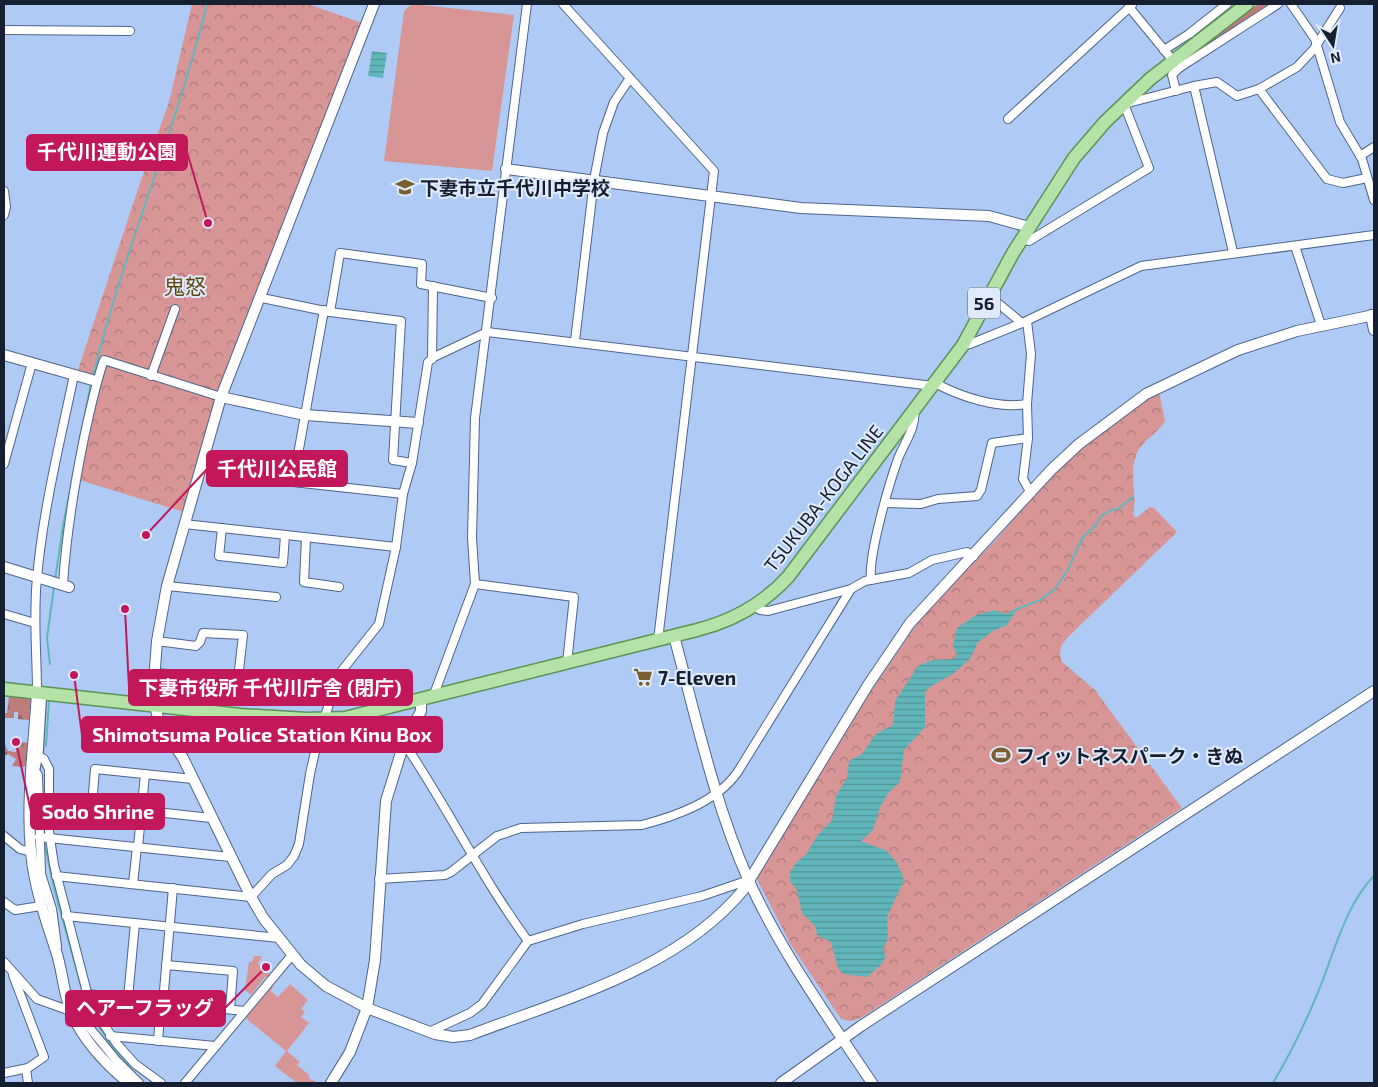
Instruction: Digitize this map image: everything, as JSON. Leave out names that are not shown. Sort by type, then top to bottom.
[{"type":"main road","name":"TSUKUBA-KOGA LINE","points":[[4,689],[40,696],[248,715],[324,719],[358,715],[427,699],[713,626],[755,606],[788,577],[963,345],[988,295],[1074,158],[1124,104],[1247,4]]},
{"type":"street","points":[[374,4],[324,128],[262,298],[221,398],[167,586],[157,641],[154,705],[159,723],[183,758],[251,897],[292,955],[322,983],[367,1008],[429,1032],[453,1037],[470,1035],[628,974],[662,958],[687,941],[722,912],[738,896],[749,880],[868,685],[910,622],[932,596],[974,556],[1031,493],[1080,444],[1146,394],[1238,350],[1275,337],[1321,325],[1372,315],[1374,330]]},
{"type":"street","points":[[331,1083],[350,1052],[367,1008],[375,960],[379,878],[386,801],[402,746],[422,711],[475,584],[472,538],[475,418],[492,298],[527,4]]},
{"type":"street","points":[[562,4],[714,171],[658,640]]},
{"type":"street","points":[[1164,50],[1190,34],[1227,4]]},
{"type":"street","points":[[1176,91],[1172,75],[1175,64],[1278,4]]},
{"type":"street","points":[[1292,4],[1317,44],[1340,122],[1360,156],[1369,176],[1374,200]]},
{"type":"street","points":[[1008,119],[1131,6],[1175,64]]},
{"type":"street","points":[[1022,239],[1029,240],[1150,168],[1124,104],[1217,82],[1237,96],[1259,88],[1292,71],[1317,44],[1340,8]]},
{"type":"street","points":[[4,30],[130,31]]},
{"type":"street","points":[[575,341],[594,180],[603,133],[614,102],[630,78]]},
{"type":"street","points":[[1194,86],[1233,252]]},
{"type":"street","points":[[1259,88],[1327,180],[1343,183],[1369,176]]},
{"type":"street","points":[[1360,156],[1374,147]]},
{"type":"street","points":[[506,169],[801,208],[989,216],[1029,227]]},
{"type":"street","points":[[4,191],[6,207],[4,215]]},
{"type":"street","points":[[963,345],[970,344],[1024,322],[1141,266],[1233,252],[1374,235]]},
{"type":"street","points":[[1295,246],[1321,325]]},
{"type":"street","points":[[293,482],[304,415],[340,253],[422,264],[421,284],[492,298]]},
{"type":"street","points":[[432,359],[433,286]]},
{"type":"street","points":[[988,295],[1024,322],[1031,354],[1027,404],[1028,438],[1024,479],[1031,493]]},
{"type":"street","points":[[262,298],[327,311],[400,321],[393,460],[412,463]]},
{"type":"street","points":[[151,376],[175,309]]},
{"type":"street","points":[[251,897],[272,874],[287,865],[298,848],[310,774],[324,719],[340,673],[379,624],[396,547],[403,494],[412,463],[428,362],[432,359],[487,332],[934,384],[1002,406],[1027,404]]},
{"type":"street","points":[[4,355],[96,381]]},
{"type":"street","points":[[4,567],[66,586],[65,548],[72,505],[96,381],[104,360],[221,398],[304,415],[418,423]]},
{"type":"street","points":[[4,464],[32,363]]},
{"type":"street","points":[[74,375],[54,468],[37,577],[35,623],[40,696],[36,754],[38,775],[39,881],[41,906],[56,952],[72,1013],[92,1045],[110,1067],[129,1083]]},
{"type":"street","points":[[871,580],[872,557],[896,466],[914,422],[914,409]]},
{"type":"street","points":[[886,503],[921,504],[938,499],[977,496],[981,490],[992,442],[1028,438]]},
{"type":"street","points":[[200,466],[293,482],[403,494]]},
{"type":"street","points":[[184,524],[396,547]]},
{"type":"street","points":[[222,528],[219,556],[283,563],[285,535]]},
{"type":"street","points":[[306,538],[304,582],[339,587]]},
{"type":"street","points":[[755,606],[760,610],[768,611],[851,589],[871,580],[910,573],[932,560],[954,554],[967,552],[974,556]]},
{"type":"street","points":[[475,584],[574,597],[568,663]]},
{"type":"street","points":[[167,586],[276,597]]},
{"type":"street","points":[[379,878],[445,875],[497,836],[521,828],[642,826],[661,820],[717,795],[738,773],[851,589]]},
{"type":"street","points":[[4,614],[35,623]]},
{"type":"street","points":[[157,641],[196,646],[200,642],[203,633],[243,635],[238,679]]},
{"type":"street","points":[[674,636],[717,795],[749,880],[795,967],[872,1083]]},
{"type":"street","points":[[154,674],[336,686]]},
{"type":"street","points":[[781,1083],[842,1040],[1374,691]]},
{"type":"street","points":[[402,746],[408,749],[438,794],[501,904],[528,941]]},
{"type":"street","points":[[36,754],[31,765],[31,852],[39,881],[52,909],[56,952]]},
{"type":"street","points":[[36,754],[44,759],[49,769],[50,837],[56,876],[92,1009],[110,1036],[116,1050],[161,1083]]},
{"type":"street","points":[[31,765],[38,775]]},
{"type":"street","points":[[193,779],[95,769],[92,805],[211,818]]},
{"type":"street","points":[[133,884],[145,774]]},
{"type":"street","points":[[4,836],[20,850],[31,852]]},
{"type":"street","points":[[39,837],[230,857]]},
{"type":"street","points":[[56,876],[251,897]]},
{"type":"street","points":[[429,1032],[470,1013],[482,1004],[528,941],[583,924],[702,896],[749,880]]},
{"type":"street","points":[[158,1041],[173,888]]},
{"type":"street","points":[[4,902],[15,910],[41,906]]},
{"type":"street","points":[[52,909],[64,906]]},
{"type":"street","points":[[66,916],[279,938]]},
{"type":"street","points":[[128,998],[135,923]]},
{"type":"street","points":[[185,1083],[292,955]]},
{"type":"street","points":[[4,962],[37,999],[72,1013],[84,1021],[116,1060],[139,1083]]},
{"type":"street","points":[[166,965],[233,971],[230,1009]]},
{"type":"street","points":[[4,1073],[26,1069],[42,1060],[44,1055],[14,984],[13,973]]},
{"type":"street","points":[[87,994],[244,1011]]},
{"type":"street","points":[[110,1036],[215,1046]]},
{"type":"street","points":[[26,1069],[28,1083]]},
{"type":"green space","points":[[192,4],[308,4],[365,24],[221,397],[187,513],[76,479],[96,381],[76,376],[169,102]]},
{"type":"green space","points":[[412,4],[514,15],[492,171],[384,161],[404,11]]},
{"type":"green space","points":[[1258,4],[1272,4],[1183,62],[1183,60]]},
{"type":"green space","name":"フィットネスパーク・きぬ","points":[[1159,392],[1165,421],[1159,430],[1143,444],[1134,461],[1133,515],[1136,518],[1150,507],[1154,508],[1177,532],[1068,637],[1061,646],[1060,655],[1062,662],[1095,690],[1182,808],[861,1018],[850,1021],[841,1019],[791,945],[756,877],[848,725],[927,609],[995,541],[1056,471],[1083,446],[1144,400]]},
{"type":"green space","points":[[9,696],[31,699],[29,720],[18,719],[18,712],[14,712],[14,718],[4,718],[4,713],[7,713]]},
{"type":"green space","points":[[21,738],[22,742],[28,743],[26,767],[12,766],[16,759],[8,754],[4,756],[4,743],[8,751],[16,752],[17,743],[21,743]]},
{"type":"green space","points":[[254,956],[262,956],[258,964],[272,976],[265,977],[251,995],[245,990],[249,962],[252,962]]},
{"type":"green space","points":[[273,980],[275,982],[271,991],[278,997],[290,984],[308,1000],[301,1009],[305,1012],[301,1017],[309,1023],[287,1051],[300,1062],[297,1065],[308,1074],[310,1079],[319,1083],[297,1083],[275,1066],[286,1051],[243,1016]]},
{"type":"shaded area","points":[[372,51],[387,53],[383,78],[368,76]]},
{"type":"shaded area","points":[[995,610],[1006,614],[1013,610],[1016,611],[1007,625],[993,631],[978,642],[970,659],[953,674],[931,686],[925,692],[925,727],[904,750],[900,782],[889,792],[880,807],[873,830],[861,841],[887,851],[897,863],[904,880],[887,917],[888,938],[883,950],[886,956],[881,965],[867,977],[843,974],[838,968],[831,942],[817,935],[815,926],[802,913],[797,890],[790,881],[790,873],[795,864],[807,853],[817,836],[832,820],[836,796],[847,778],[849,761],[862,754],[876,734],[893,725],[895,701],[918,666],[932,660],[954,659],[957,655],[953,646],[957,628],[976,615]]},
{"type":"waterway","points":[[93,376],[120,282],[180,97],[207,4]]},
{"type":"waterway","points":[[55,580],[63,526],[91,383]]},
{"type":"waterway","points":[[1015,610],[1040,600],[1055,589],[1067,571],[1083,537],[1096,525],[1101,516],[1111,510],[1118,509],[1133,497]]},
{"type":"waterway","points":[[50,664],[47,638],[54,587]]},
{"type":"waterway","points":[[46,746],[49,701]]},
{"type":"waterway","points":[[44,836],[45,786]]},
{"type":"waterway","points":[[44,841],[54,888],[87,1008],[113,1048],[129,1065],[154,1083]]},
{"type":"waterway","points":[[1273,1083],[1311,1008],[1347,917],[1364,888],[1374,876]]},
{"type":"place","name":"下妻市立千代川中学校","points":[[405,187]]},
{"type":"place","name":"千代川運動公園","points":[[208,223]]},
{"type":"place","name":"千代川公民館","points":[[146,535]]},
{"type":"place","name":"下妻市役所 千代川庁舎 (閉庁)","points":[[125,609]]},
{"type":"place","name":"Shimotsuma Police Station Kinu Box","points":[[74,675]]},
{"type":"place","name":"7-Eleven","points":[[643,677]]},
{"type":"place","name":"Sodo Shrine","points":[[16,742]]},
{"type":"place","name":"フィットネスパーク・きぬ","points":[[1001,755]]},
{"type":"place","name":"ヘアーフラッグ","points":[[266,967]]},
{"type":"district","name":"鬼怒","points":[[185,285]]}]
